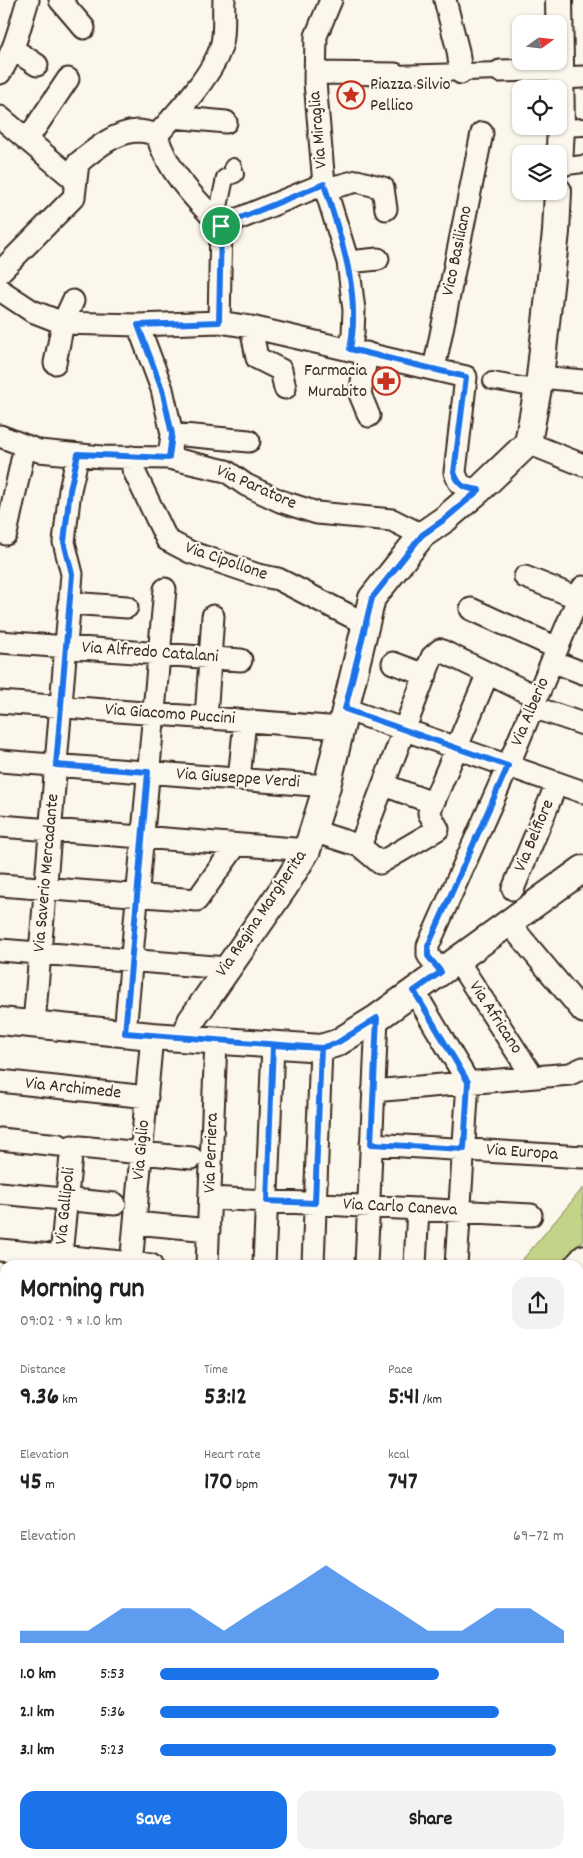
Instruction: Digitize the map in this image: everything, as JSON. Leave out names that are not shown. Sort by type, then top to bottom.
[{"type":"street","points":[[0,73],[13,49],[28,0]]},
{"type":"street","points":[[60,0],[84,28]]},
{"type":"street","points":[[157,135],[213,64],[222,43],[224,0]]},
{"type":"street","name":"Via Miraglia","points":[[332,0],[316,36],[315,73],[325,187],[348,262],[354,310],[353,334],[359,351],[360,394],[369,416]]},
{"type":"street","points":[[445,0],[458,51],[461,73]]},
{"type":"street","points":[[559,0],[572,128],[566,145]]},
{"type":"street","points":[[13,49],[37,65]]},
{"type":"street","points":[[315,73],[395,74],[500,71],[567,74]]},
{"type":"street","points":[[27,140],[68,79]]},
{"type":"street","points":[[173,116],[226,122]]},
{"type":"street","points":[[0,117],[76,181]]},
{"type":"street","points":[[0,272],[74,198],[78,163],[94,150],[122,134],[139,131],[157,135]]},
{"type":"street","name":"Vico Basiliano","points":[[434,369],[482,133]]},
{"type":"street","points":[[157,135],[161,149],[171,166],[216,220]]},
{"type":"street","points":[[567,165],[583,164]]},
{"type":"street","points":[[219,322],[216,220],[225,178],[235,174],[233,167]]},
{"type":"street","points":[[216,220],[325,187],[357,181],[383,188],[386,209]]},
{"type":"street","points":[[558,200],[556,232],[539,384],[539,447],[583,465]]},
{"type":"street","points":[[348,262],[378,260]]},
{"type":"street","points":[[0,290],[32,311],[63,323],[138,325],[219,322],[251,327],[359,351],[466,377],[454,472],[457,481],[465,488],[479,490]]},
{"type":"street","points":[[55,363],[63,323],[73,301]]},
{"type":"street","points":[[138,325],[162,389],[172,434],[169,458]]},
{"type":"street","points":[[251,327],[257,358],[281,370],[285,388]]},
{"type":"street","points":[[492,380],[539,384],[583,381]]},
{"type":"street","points":[[172,434],[249,441]]},
{"type":"street","name":"Via Paratore","points":[[0,436],[39,451],[169,458],[226,471],[246,484],[280,501],[317,513],[392,520],[422,535]]},
{"type":"street","points":[[6,534],[25,446]]},
{"type":"street","name":"Via Regina Margherita","points":[[185,1038],[191,1021],[285,886],[310,840],[327,786],[372,598],[422,535],[445,519],[479,490],[539,447]]},
{"type":"street","name":"Via Saverio Mercadante","points":[[34,1024],[72,574],[64,542],[70,490],[78,454]]},
{"type":"street","name":"Via Cipollone","points":[[132,457],[133,469],[166,540],[190,552],[258,575],[278,579],[366,624]]},
{"type":"street","points":[[525,577],[580,593]]},
{"type":"street","points":[[125,1033],[165,589]]},
{"type":"street","name":"Via Alberio","points":[[449,966],[428,956],[428,946],[508,766],[555,654],[576,621],[580,593]]},
{"type":"street","points":[[70,603],[127,607]]},
{"type":"street","points":[[471,609],[555,654],[583,673]]},
{"type":"street","points":[[206,718],[212,616]]},
{"type":"street","name":"Via Alfredo Catalani","points":[[0,642],[241,660]]},
{"type":"street","points":[[360,846],[406,730],[432,657],[440,650],[488,674],[535,702],[583,724]]},
{"type":"street","points":[[392,663],[426,675]]},
{"type":"street","points":[[0,826],[236,845],[310,840],[360,846],[380,863],[438,829],[429,813],[488,674]]},
{"type":"street","name":"Via Giacomo Puccini","points":[[0,702],[245,721],[343,718],[406,730],[583,792]]},
{"type":"street","points":[[239,779],[245,721]]},
{"type":"street","name":"Via Giuseppe Verdi","points":[[0,761],[327,786]]},
{"type":"street","name":"Via Belfiore","points":[[513,889],[557,782]]},
{"type":"street","points":[[384,785],[433,803]]},
{"type":"street","points":[[0,885],[197,900],[236,845]]},
{"type":"street","points":[[0,1021],[152,1036],[321,1048],[337,1043],[377,1018],[583,869]]},
{"type":"street","points":[[508,922],[579,997]]},
{"type":"street","points":[[0,950],[227,968]]},
{"type":"street","name":"Via Africano","points":[[449,966],[532,1077]]},
{"type":"street","points":[[414,991],[468,1082],[456,1260]]},
{"type":"street","points":[[366,1260],[377,1018]]},
{"type":"street","name":"Via Giglio","points":[[138,1260],[135,1223],[152,1036]]},
{"type":"street","name":"Via Perriera","points":[[208,1260],[216,1040]]},
{"type":"street","points":[[264,1260],[273,1045]]},
{"type":"street","points":[[313,1260],[321,1048]]},
{"type":"street","points":[[373,1090],[570,1074],[583,1068]]},
{"type":"street","name":"Via Archimede","points":[[0,1081],[147,1097]]},
{"type":"street","points":[[0,1139],[192,1158]]},
{"type":"street","name":"Via Europa","points":[[371,1144],[583,1157]]},
{"type":"street","name":"Via Gallipoli","points":[[60,1260],[70,1146]]},
{"type":"street","points":[[0,1193],[115,1204]]},
{"type":"street","name":"Via Carlo Caneva","points":[[210,1198],[531,1215]]},
{"type":"street","points":[[415,1260],[418,1209]]},
{"type":"street","points":[[135,1223],[209,1230]]},
{"type":"street","points":[[0,1250],[55,1260]]},
{"type":"green space","points":[[583,1188],[583,1241],[567,1260],[522,1260]]},
{"type":"place","name":"Piazza Silvio Pellico","points":[[351,95]]},
{"type":"place","name":"Farmacia Murabito","points":[[386,381]]},
{"type":"route","points":[[221,226],[219,322],[138,325],[162,389],[172,434],[169,458],[102,457],[78,454],[70,490],[64,542],[72,574],[56,765],[148,772],[125,1033],[321,1048],[315,1203],[267,1201],[273,1045],[321,1048],[337,1043],[377,1018],[371,1144],[464,1149],[468,1082],[414,991],[441,972],[428,956],[428,946],[508,766],[345,709],[372,598],[422,535],[445,519],[479,490],[465,488],[457,481],[454,472],[466,377],[350,349],[354,310],[348,262],[324,184],[221,226]]}]
